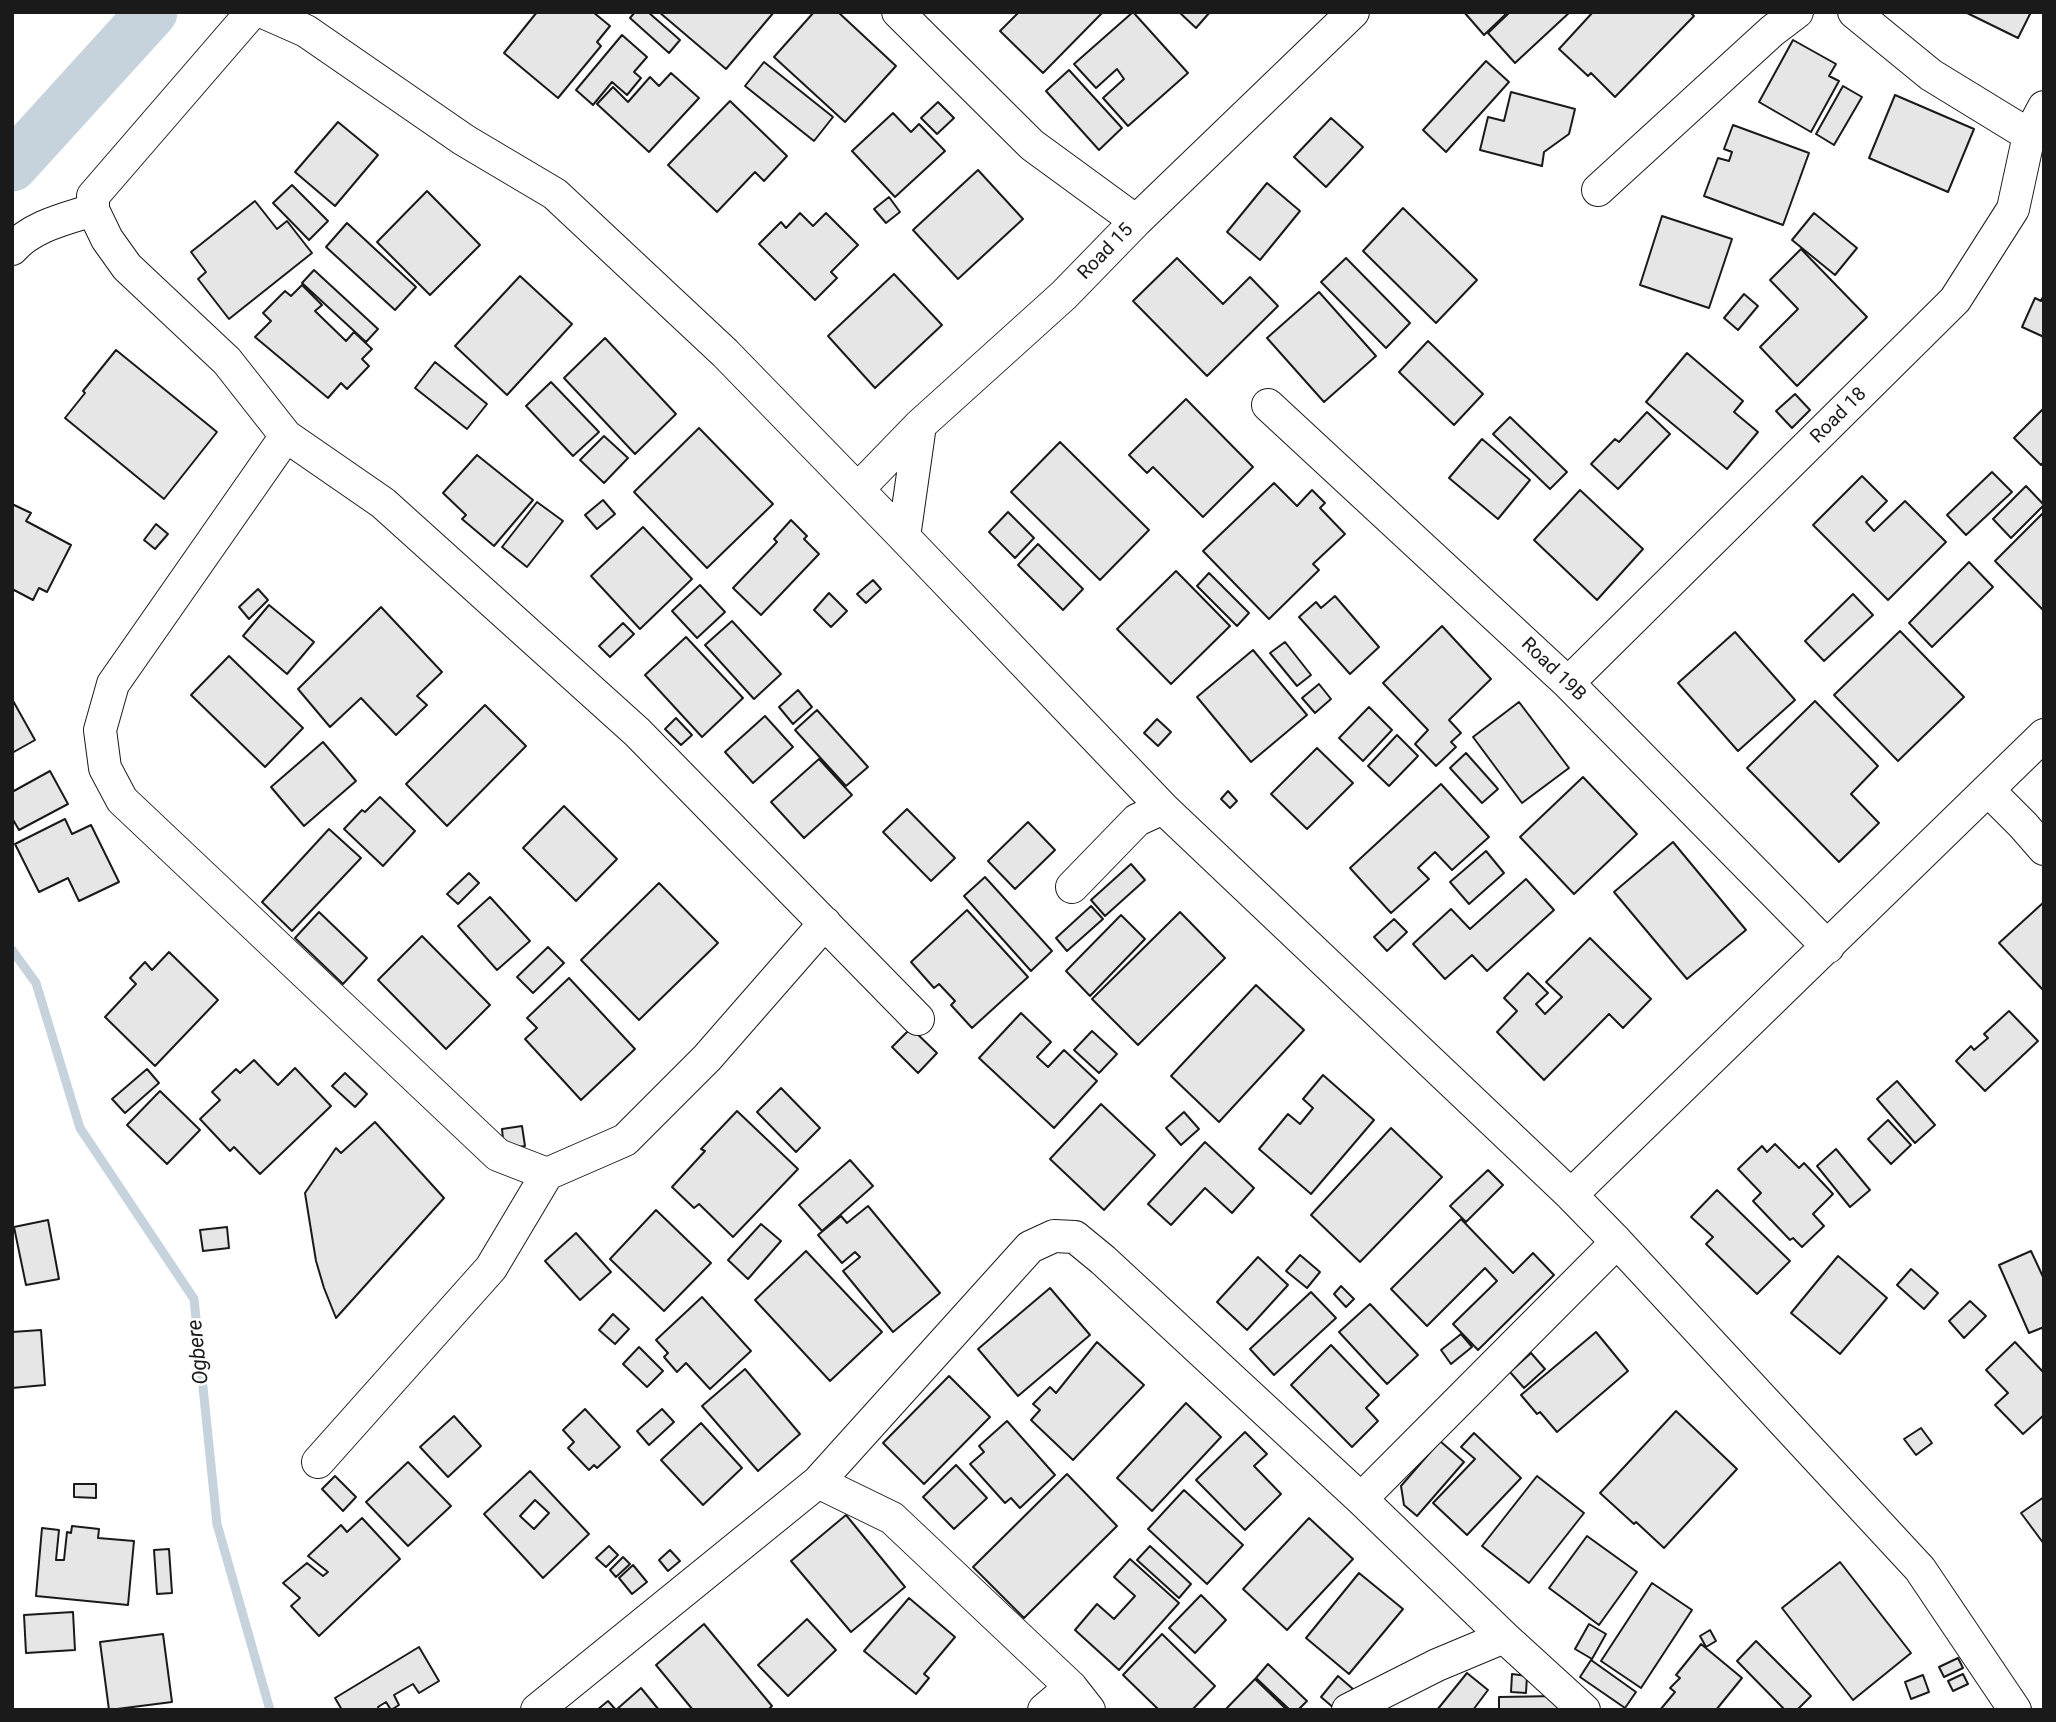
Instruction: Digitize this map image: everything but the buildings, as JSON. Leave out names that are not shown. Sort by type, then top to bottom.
[{"type":"street","points":[[251,12],[93,196],[93,210],[107,239],[127,267],[228,360],[286,436],[383,503],[637,732],[918,1019]]},
{"type":"street","points":[[263,12],[306,31],[464,140],[555,194],[725,353],[1163,807],[1617,1242],[1920,1569],[2015,1710]]},
{"type":"street","points":[[898,12],[1032,145],[1136,221]]},
{"type":"street","name":"Road 15","points":[[858,489],[920,425],[1064,295],[1136,221],[1353,12]]},
{"type":"street","points":[[1598,190],[1772,31],[1797,12]]},
{"type":"street","points":[[1854,12],[1931,75],[2029,135]]},
{"type":"street","name":"Road 18","points":[[1568,683],[1955,300],[2013,209],[2029,135],[2044,107]]},
{"type":"street","points":[[12,249],[21,238],[45,226],[93,210]]},
{"type":"street","name":"Road 19B","points":[[1268,405],[1568,683],[1828,947]]},
{"type":"street","points":[[904,537],[920,425]]},
{"type":"street","points":[[286,436],[113,684],[100,730],[105,768],[122,800],[498,1155],[547,1174]]},
{"type":"street","points":[[1570,1195],[2044,735]]},
{"type":"street","points":[[1988,790],[2044,849]]},
{"type":"street","points":[[1072,887],[1137,820],[1163,807]]},
{"type":"street","points":[[318,1462],[491,1268],[547,1174],[625,1140],[707,1058],[825,923]]},
{"type":"street","points":[[537,1710],[818,1482],[1030,1247],[1054,1236],[1075,1237],[1102,1260],[1584,1710]]},
{"type":"street","points":[[1361,1499],[1617,1242]]},
{"type":"street","points":[[818,1482],[892,1518],[1080,1698],[1044,1710]]},
{"type":"street","points":[[1348,1710],[1437,1665],[1504,1637]]},
{"type":"waterway","points":[[12,166],[152,12]]},
{"type":"waterway","name":"Ogbere","points":[[12,950],[36,983],[80,1128],[194,1299],[217,1524],[270,1710]]}]
